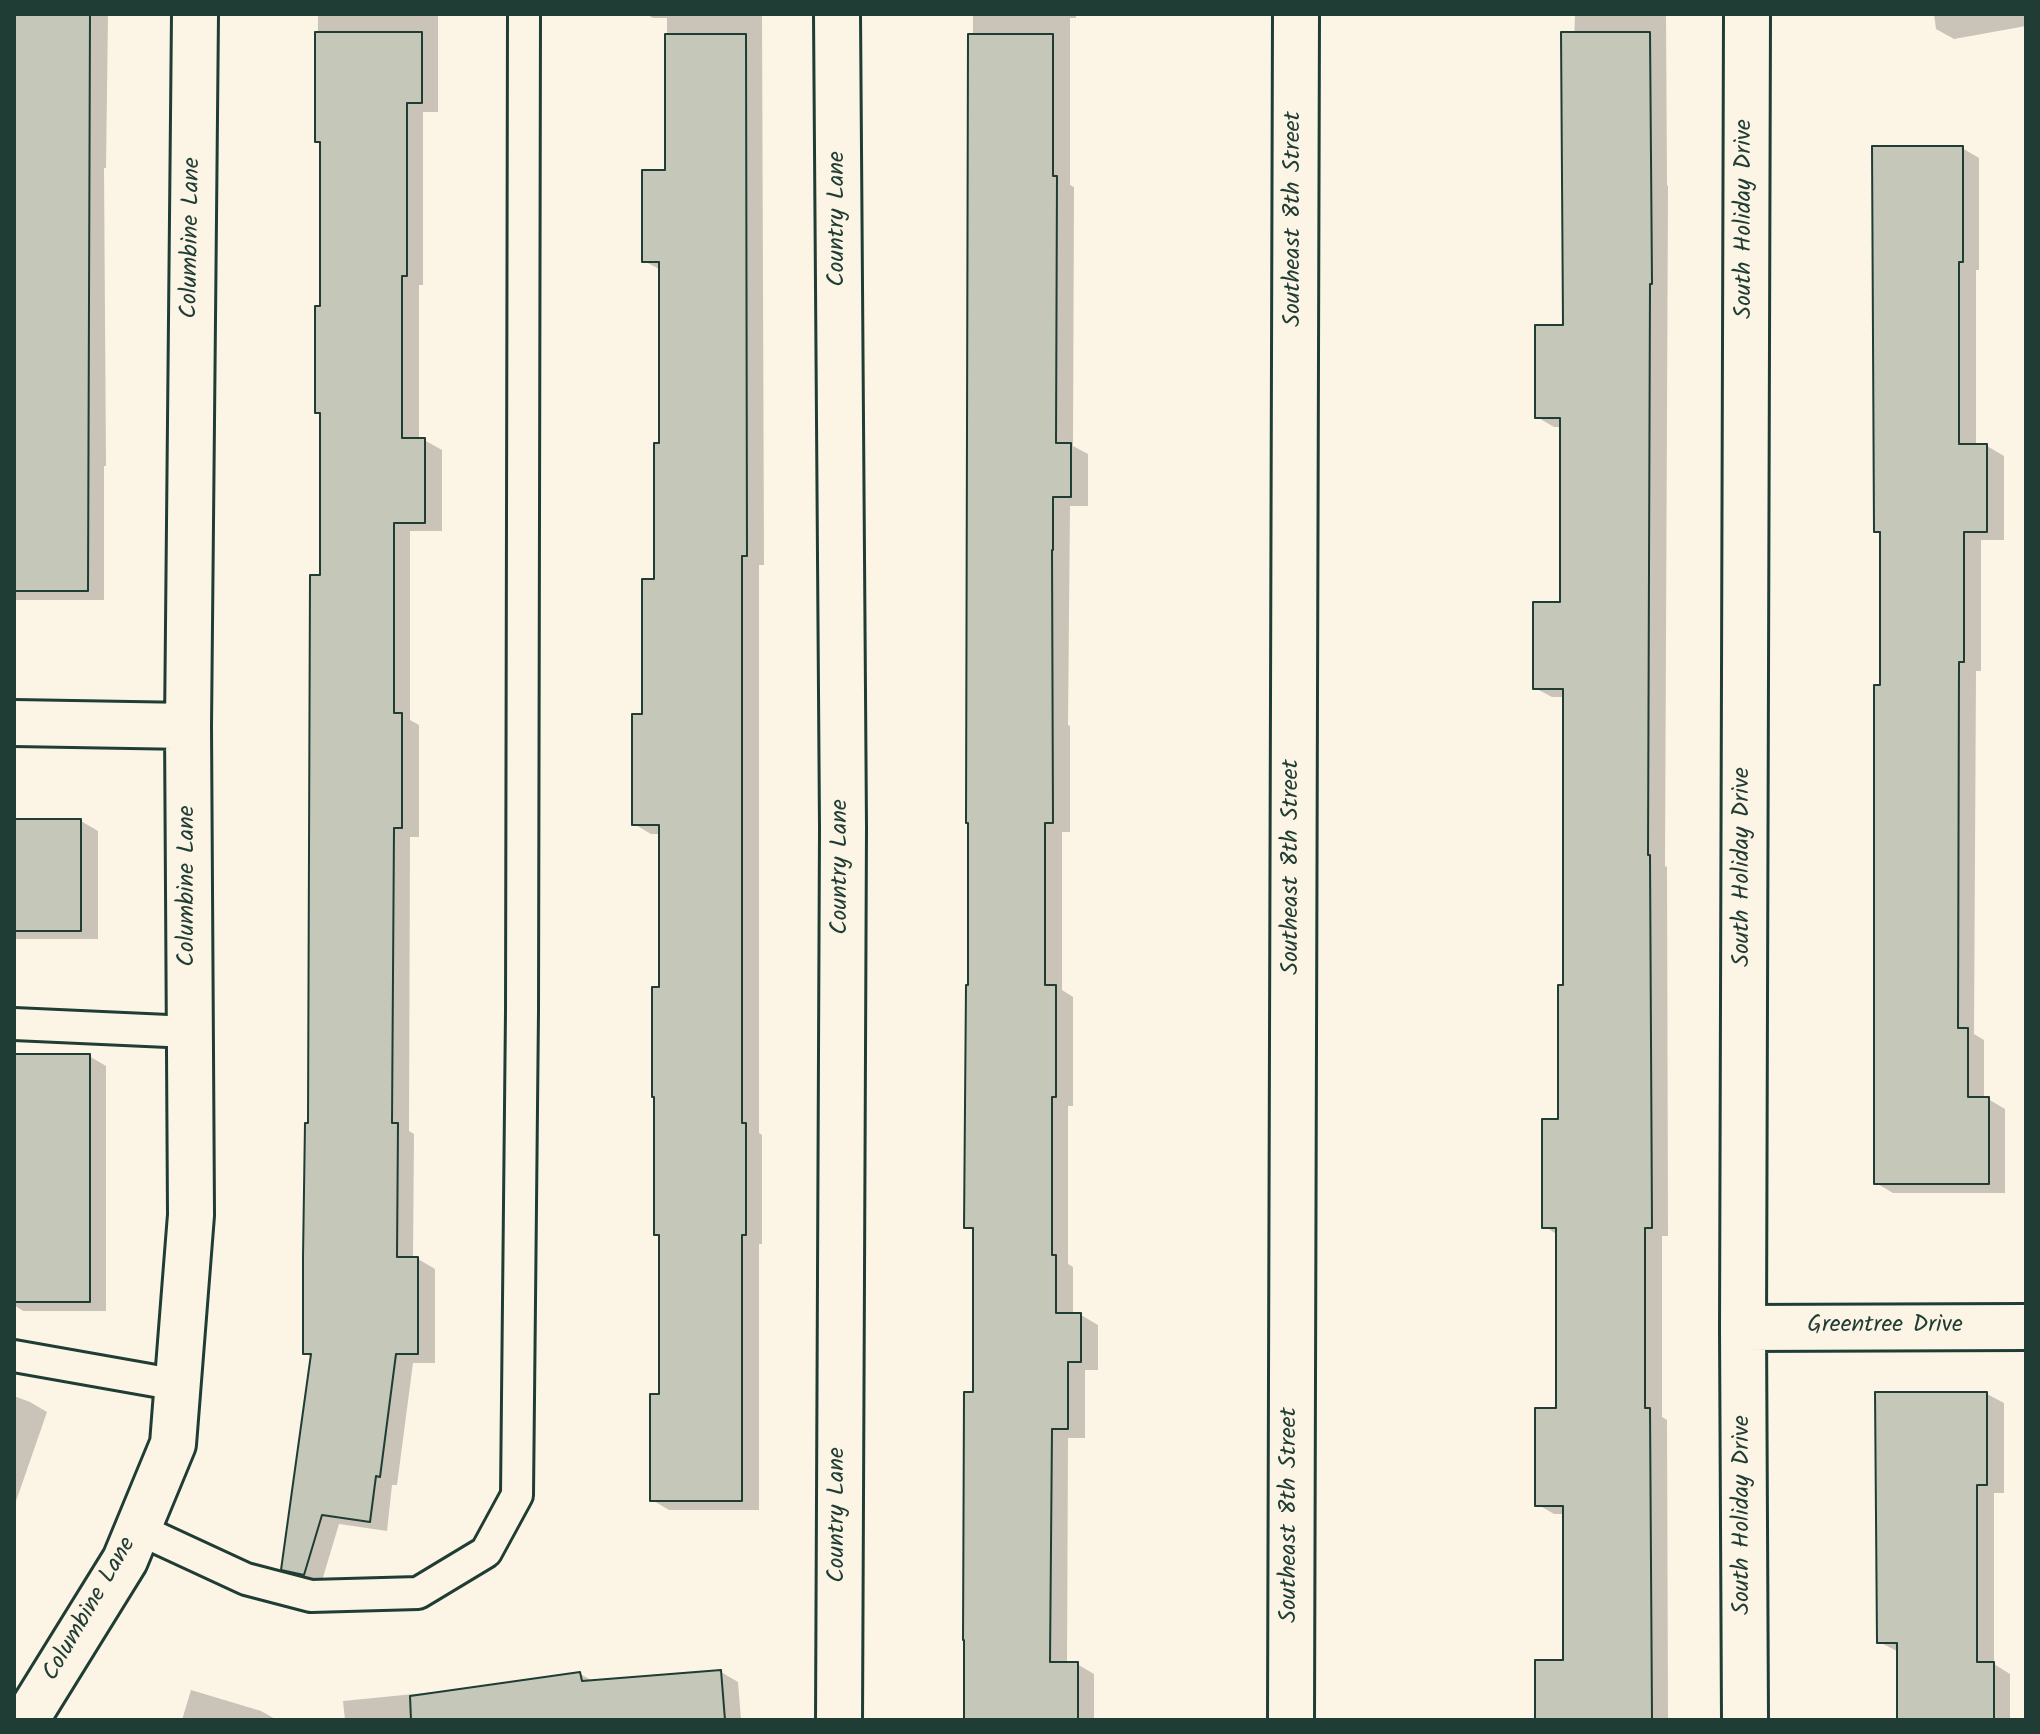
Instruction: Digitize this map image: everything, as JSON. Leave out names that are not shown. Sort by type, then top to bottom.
[{"type":"street","name":"Columbine Lane","points":[[26,1720],[125,1560],[173,1444],[191,1215],[188,726],[195,14]]},
{"type":"street","name":"Country Lane","points":[[837,14],[843,828],[839,1720]]},
{"type":"street","name":"Southeast 8th Street","points":[[1291,1720],[1296,14]]},
{"type":"street","name":"South Holiday Drive","points":[[1745,1720],[1743,1328],[1747,14]]},
{"type":"street","points":[[14,723],[188,726]]},
{"type":"street","name":"Greentree Drive","points":[[1743,1328],[2026,1327]]},
{"type":"lane","points":[[138,1529],[246,1579],[311,1596],[418,1593],[486,1552],[517,1495],[522,980],[524,14]]},
{"type":"lane","points":[[14,1024],[190,1032]]},
{"type":"lane","points":[[14,1356],[178,1385]]},
{"type":"building","points":[[14,14],[90,14],[88,591],[14,591]]},
{"type":"building","points":[[315,32],[422,32],[422,103],[407,103],[407,276],[402,276],[402,438],[425,438],[425,523],[394,523],[394,713],[402,713],[402,828],[394,828],[392,1123],[398,1123],[397,1257],[418,1257],[418,1354],[396,1354],[380,1477],[376,1476],[370,1522],[322,1515],[304,1575],[281,1570],[311,1354],[303,1354],[303,1257],[305,1123],[308,1123],[310,575],[320,575],[320,413],[315,413],[315,306],[320,306],[320,142],[315,142]]},
{"type":"building","points":[[1561,32],[1650,32],[1652,284],[1648,855],[1652,1228],[1645,1228],[1645,1408],[1650,1408],[1652,1720],[1535,1720],[1535,1660],[1563,1660],[1563,1506],[1535,1506],[1535,1408],[1556,1408],[1556,1228],[1542,1228],[1542,1119],[1558,1119],[1558,985],[1563,985],[1563,689],[1533,689],[1533,602],[1560,602],[1560,418],[1535,418],[1535,325],[1563,325]]},
{"type":"building","points":[[665,34],[746,34],[747,556],[742,556],[742,1123],[746,1123],[746,1235],[742,1235],[742,1501],[650,1501],[650,1394],[659,1394],[659,1235],[654,1235],[652,987],[659,987],[659,825],[632,825],[632,714],[642,714],[642,579],[654,579],[654,443],[659,443],[659,262],[642,262],[642,170],[665,170]]},
{"type":"building","points":[[968,34],[1053,34],[1053,176],[1057,176],[1056,443],[1071,443],[1071,497],[1053,497],[1053,823],[1045,823],[1045,985],[1056,985],[1052,1255],[1056,1255],[1056,1313],[1081,1313],[1081,1362],[1068,1362],[1068,1429],[1052,1429],[1050,1662],[1078,1662],[1078,1720],[964,1720],[964,1392],[973,1392],[973,1228],[964,1228],[968,985]]},
{"type":"building","points":[[1872,146],[1963,146],[1963,262],[1959,262],[1959,444],[1987,444],[1987,532],[1964,532],[1964,662],[1959,662],[1958,1028],[1968,1028],[1968,1097],[1989,1097],[1989,1184],[1874,1184],[1874,685],[1880,685],[1880,532],[1874,532]]},
{"type":"building","points":[[14,819],[81,819],[81,931],[14,931]]},
{"type":"building","points":[[14,1054],[90,1054],[90,1302],[14,1302]]},
{"type":"building","points":[[1875,1392],[1987,1392],[1987,1485],[1977,1485],[1977,1662],[1994,1662],[1994,1720],[1897,1720],[1897,1643],[1877,1643]]},
{"type":"building","points":[[721,1670],[725,1720],[411,1720],[410,1696],[580,1672],[582,1681]]}]
